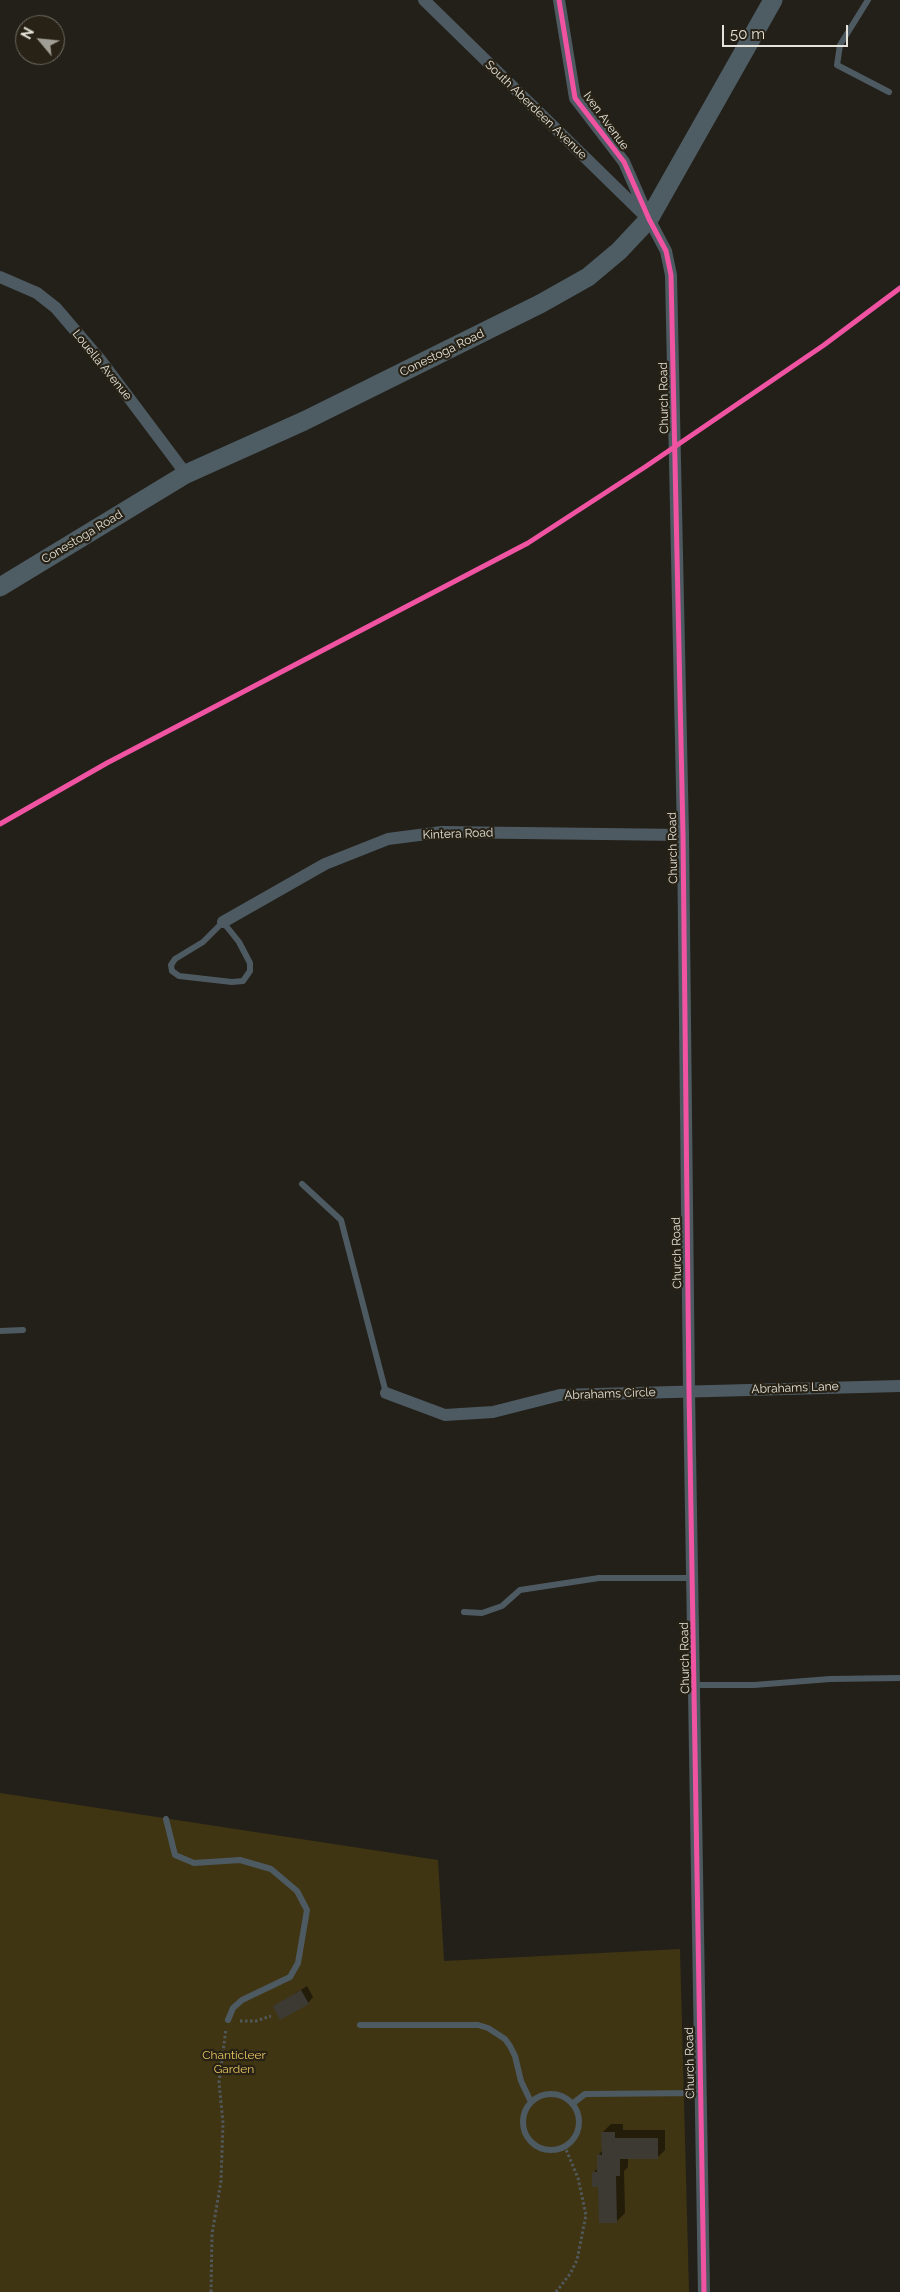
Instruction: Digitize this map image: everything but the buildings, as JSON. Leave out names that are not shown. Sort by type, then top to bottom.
[{"type":"main road","name":"Conestoga Road","points":[[0,587],[186,474],[304,421],[540,304],[588,278],[620,250],[649,219],[773,0]]},
{"type":"street","name":"South Aberdeen Avenue","points":[[424,0],[649,219]]},
{"type":"street","name":"Iven Avenue","points":[[560,0],[575,98],[624,162],[649,219]]},
{"type":"street","name":"Church Road","points":[[649,219],[666,251],[671,275],[683,835],[689,1391],[704,2292]]},
{"type":"street","name":"Louella Avenue","points":[[0,277],[37,293],[56,308],[102,362],[186,474]]},
{"type":"street","name":"Kintera Road","points":[[223,922],[325,864],[388,839],[442,832],[683,835]]},
{"type":"street","name":"Abrahams Lane","points":[[689,1391],[900,1386]]},
{"type":"street","name":"Abrahams Circle","points":[[386,1392],[445,1415],[493,1412],[560,1395],[689,1391]]},
{"type":"lane","points":[[868,0],[840,45],[838,65],[889,92]]},
{"type":"lane","points":[[223,922],[239,942],[250,963],[250,971],[243,980],[232,982],[179,976],[172,971],[171,965],[175,958],[203,942],[223,922]]},
{"type":"lane","points":[[302,1184],[340,1220],[386,1392]]},
{"type":"lane","points":[[0,1331],[22,1330]]},
{"type":"lane","points":[[464,1612],[482,1613],[502,1606],[520,1590],[600,1578],[693,1578]]},
{"type":"lane","points":[[695,1685],[754,1685],[830,1679],[900,1678]]},
{"type":"lane","points":[[166,1818],[175,1855],[194,1863],[240,1860],[271,1869],[297,1890],[307,1910],[298,1963],[290,1977],[242,2000],[233,2008],[228,2020]]},
{"type":"lane","points":[[360,2026],[478,2025],[488,2028],[504,2038],[516,2056],[521,2081],[531,2102]]},
{"type":"lane","points":[[572,2104],[585,2094],[701,2093]]},
{"type":"lane","points":[[554,2094],[567,2099],[572,2104],[579,2117],[578,2131],[570,2143],[558,2150],[544,2150],[531,2144],[524,2132],[522,2118],[531,2102],[540,2096],[554,2094]]},
{"type":"path","points":[[211,2292],[212,2234],[221,2181],[223,2123],[219,2082],[228,2020],[256,2021],[271,2016]]},
{"type":"path","points":[[556,2292],[570,2274],[577,2260],[586,2215],[578,2178],[565,2147]]},
{"type":"green space","name":"Chanticleer Garden","points":[[0,1793],[438,1860],[444,1961],[680,1949],[689,2292],[0,2292]]},
{"type":"cycle path","points":[[559,0],[575,98],[624,162],[649,219],[666,251],[671,275],[683,835],[689,1391],[704,2292]]},
{"type":"cycle path","points":[[0,824],[107,763],[528,543],[645,467],[824,345],[900,288]]}]
